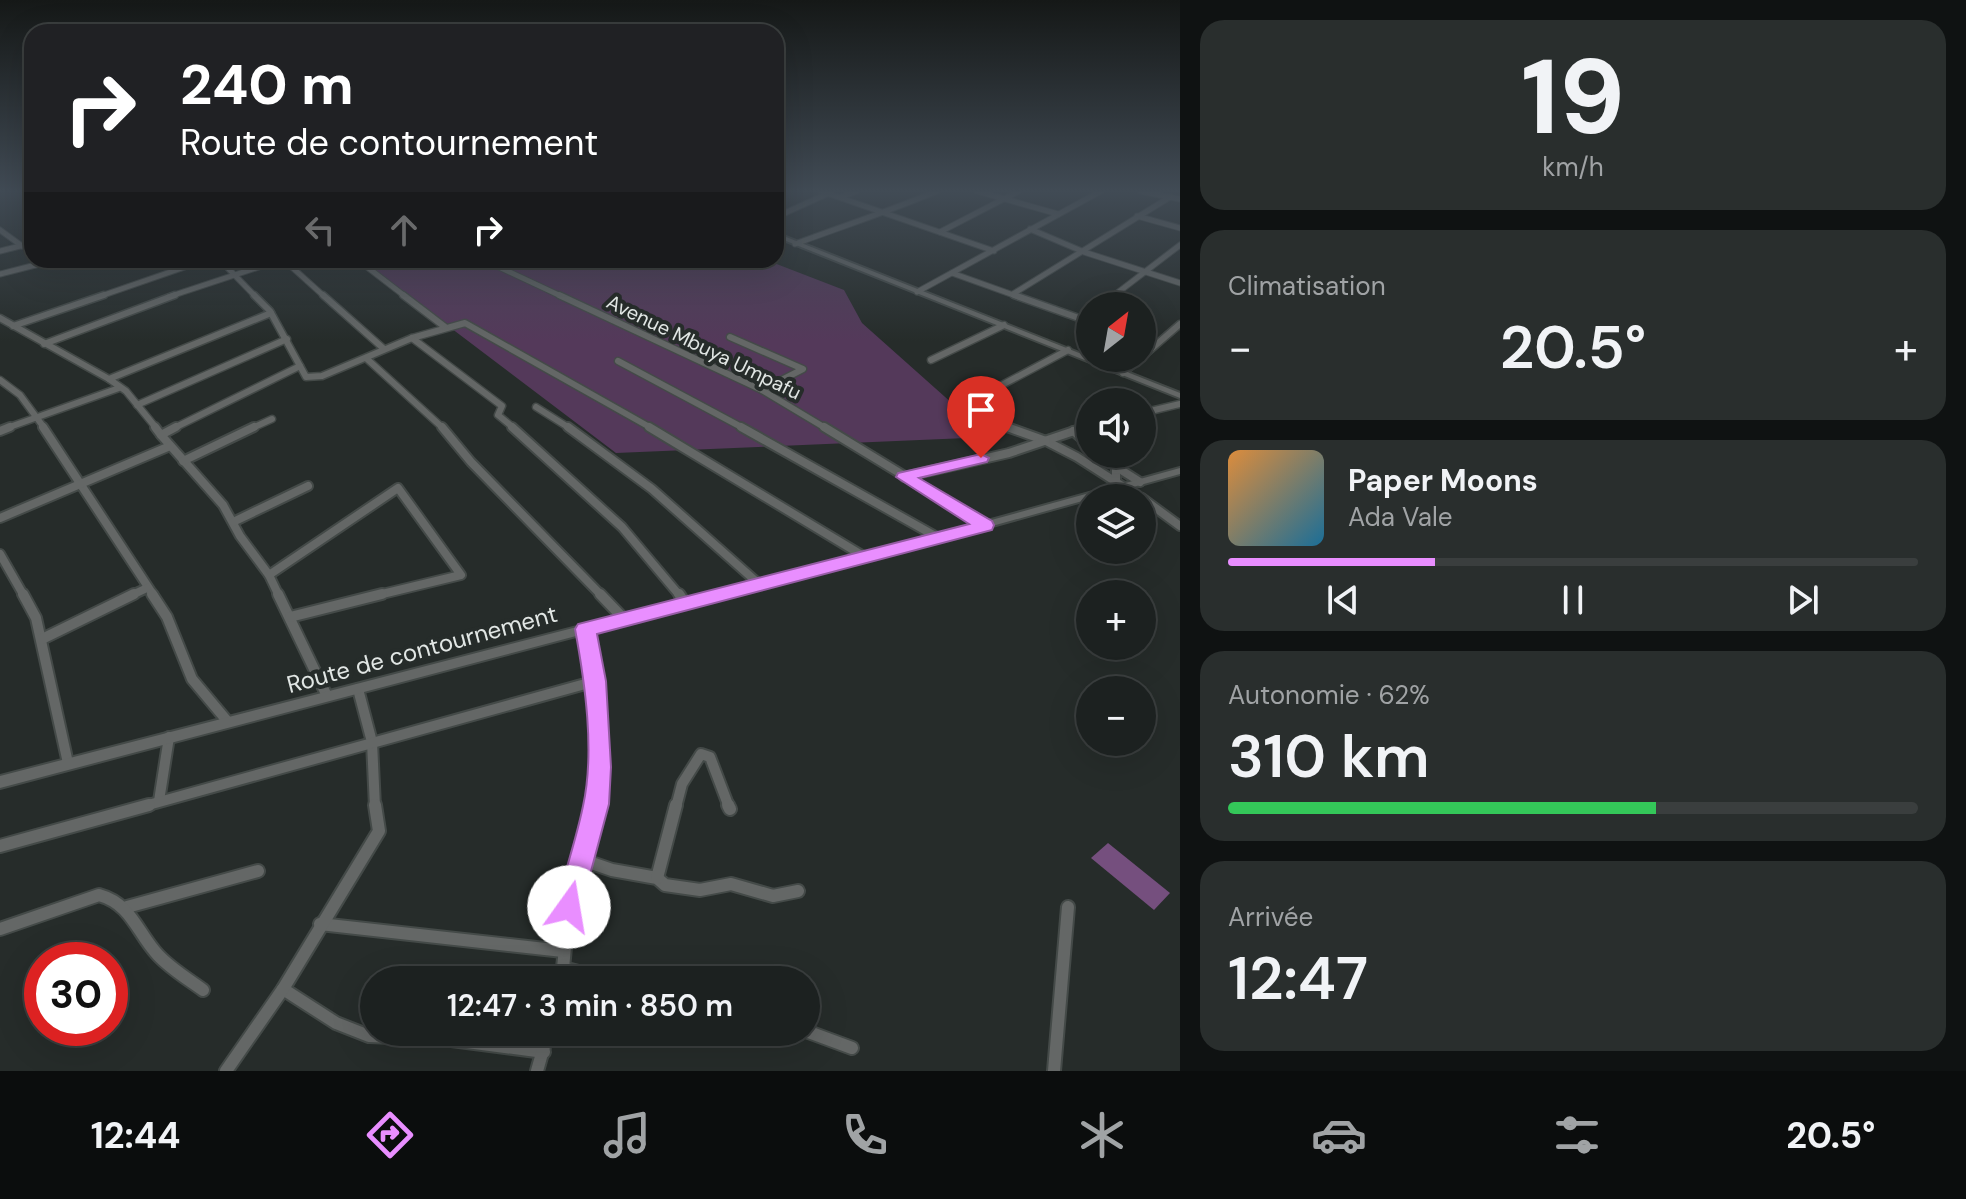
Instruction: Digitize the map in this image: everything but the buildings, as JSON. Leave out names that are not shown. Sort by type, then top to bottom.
[{"type":"street","points":[[15,241],[22,246]]},
{"type":"street","points":[[789,241],[1180,396]]},
{"type":"street","points":[[795,244],[803,241]]},
{"type":"street","points":[[965,241],[994,251]]},
{"type":"street","points":[[917,292],[1010,241]]},
{"type":"street","points":[[1058,241],[1180,283]]},
{"type":"street","points":[[1013,294],[1100,241]]},
{"type":"street","points":[[1118,292],[1180,245]]},
{"type":"street","points":[[0,251],[22,246]]},
{"type":"street","points":[[0,274],[24,268]]},
{"type":"street","points":[[13,326],[182,268]]},
{"type":"street","points":[[229,268],[271,313],[306,377],[316,378],[412,338],[465,323],[496,343],[564,377],[865,557]]},
{"type":"street","points":[[44,344],[256,268]]},
{"type":"street","points":[[291,268],[384,349]]},
{"type":"street","points":[[368,268],[445,327]]},
{"type":"street","name":"Avenue Mbuya Umpafu","points":[[501,268],[762,390],[985,525]]},
{"type":"street","points":[[952,273],[1076,316]]},
{"type":"street","points":[[109,379],[271,313]]},
{"type":"street","points":[[1,320],[126,391],[170,446],[210,488],[269,575],[327,696]]},
{"type":"street","points":[[1156,345],[1180,324]]},
{"type":"street","points":[[931,360],[1004,325]]},
{"type":"street","points":[[730,337],[803,369],[762,390]]},
{"type":"street","points":[[412,338],[502,406],[498,415],[625,530],[664,573],[685,603]]},
{"type":"street","points":[[137,405],[287,339]]},
{"type":"street","points":[[1068,350],[1037,369],[966,403],[1019,434],[1046,441],[1121,483]]},
{"type":"street","points":[[366,358],[441,426],[471,462],[624,619]]},
{"type":"street","points":[[618,361],[937,537]]},
{"type":"street","points":[[161,435],[300,366]]},
{"type":"street","points":[[0,380],[20,395],[36,417],[167,617],[192,679],[228,722]]},
{"type":"street","points":[[0,431],[119,388]]},
{"type":"street","points":[[1156,410],[1180,404]]},
{"type":"street","points":[[536,407],[614,457],[718,544],[759,584]]},
{"type":"street","points":[[183,461],[272,419]]},
{"type":"street","points":[[904,477],[1009,453],[1076,430]]},
{"type":"street","points":[[0,518],[170,446]]},
{"type":"street","points":[[1118,468],[1121,483]]},
{"type":"street","points":[[1118,468],[1140,482]]},
{"type":"street","name":"Route de contournement","points":[[0,782],[985,525],[1121,483],[1140,482],[1180,471]]},
{"type":"street","points":[[233,522],[308,486]]},
{"type":"street","points":[[269,575],[398,488],[461,575],[290,617]]},
{"type":"street","points":[[1156,508],[1180,526]]},
{"type":"street","points":[[0,554],[36,618],[68,763]]},
{"type":"street","points":[[42,639],[147,588]]},
{"type":"street","points":[[562,966],[569,907],[596,804],[599,767],[596,681],[586,629]]},
{"type":"street","points":[[0,846],[596,681]]},
{"type":"street","points":[[226,1071],[283,989],[379,831],[373,795],[372,742],[358,689]]},
{"type":"street","points":[[159,801],[169,737]]},
{"type":"street","points":[[657,878],[682,784],[701,754],[710,757],[730,809]]},
{"type":"street","points":[[580,859],[612,870],[657,878],[665,885],[700,890],[721,884],[773,896],[798,891]]},
{"type":"street","points":[[127,907],[258,871]]},
{"type":"street","points":[[0,929],[99,895],[113,897],[127,907],[139,931],[158,956],[203,990]]},
{"type":"street","points":[[1054,1071],[1068,907]]},
{"type":"street","points":[[320,924],[563,951]]},
{"type":"street","points":[[283,989],[315,1011],[369,1036],[444,1039],[544,1052]]},
{"type":"street","points":[[820,1036],[852,1048]]},
{"type":"street","points":[[537,1071],[545,1046]]},
{"type":"shaded area","points":[[784,267],[844,290],[862,323],[990,437],[616,453],[372,268]]},
{"type":"shaded area","points":[[1108,843],[1170,893],[1154,910],[1091,858]]},
{"type":"route","points":[[569,907],[596,804],[599,767],[596,681],[586,629],[985,525],[904,477],[981,458]]}]
